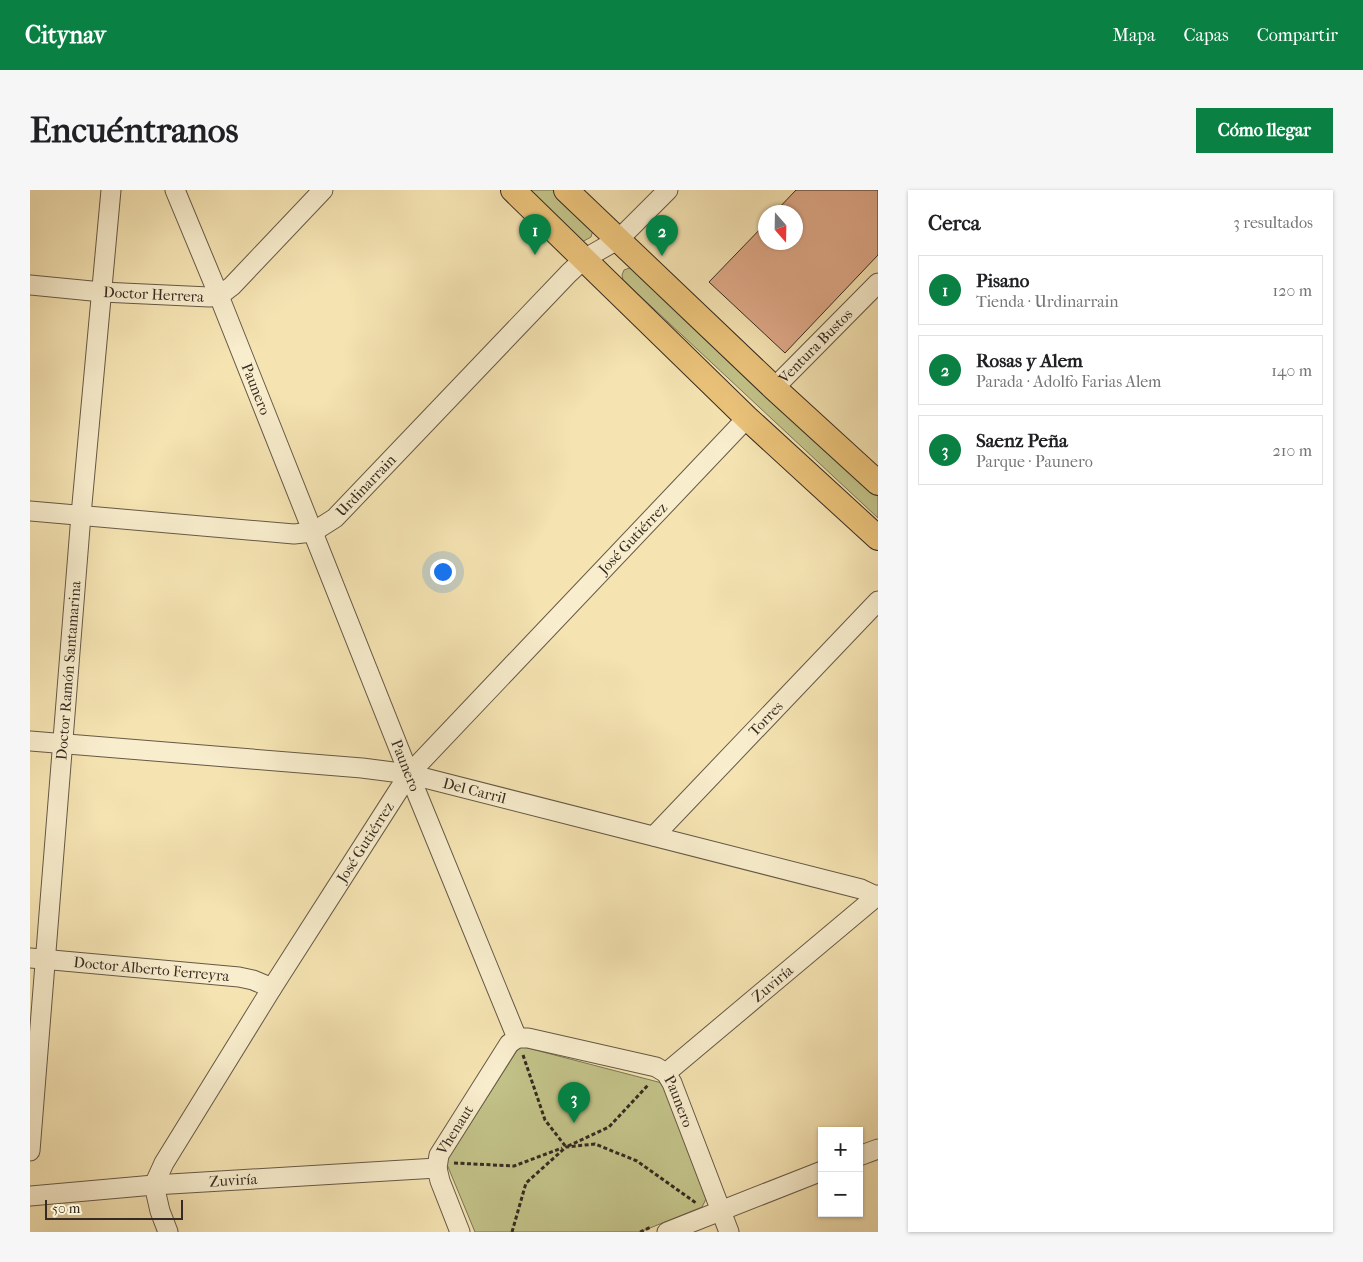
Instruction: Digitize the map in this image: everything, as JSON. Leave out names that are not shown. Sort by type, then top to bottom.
[{"type":"main road","points":[[513,190],[747,418],[878,538]]},
{"type":"main road","points":[[566,190],[774,388],[878,483]]},
{"type":"street","name":"Doctor Ramón Santamarina","points":[[30,1152],[38,959],[64,745],[81,515],[112,190]]},
{"type":"street","name":"Paunero","points":[[175,190],[517,1038],[528,1038],[656,1068],[666,1073],[672,1083],[728,1232]]},
{"type":"street","name":"Doctor Herrera","points":[[30,285],[102,292],[219,296],[232,286],[324,190]]},
{"type":"street","name":"Urdinarrain","points":[[30,511],[294,534],[313,532],[335,518],[569,272],[584,259],[619,240],[668,190]]},
{"type":"street","name":"Ventura Bustos","points":[[774,388],[878,283]]},
{"type":"street","name":"José Gutiérrez","points":[[154,1186],[164,1163],[272,988],[409,774],[747,418]]},
{"type":"street","name":"Torres","points":[[654,836],[878,601]]},
{"type":"street","name":"Del Carril","points":[[30,741],[362,768],[409,774],[861,888],[878,896]]},
{"type":"street","name":"Zuviría","points":[[666,1073],[878,896]]},
{"type":"street","name":"Doctor Alberto Ferreyra","points":[[38,959],[239,977],[253,980],[272,988]]},
{"type":"street","name":"Vhenaut","points":[[460,1232],[440,1181],[437,1168],[439,1155],[510,1044],[517,1038]]},
{"type":"street","points":[[863,1155],[878,1149]]},
{"type":"street","name":"Zuviría","points":[[30,1196],[437,1168]]},
{"type":"street","points":[[667,1232],[819,1172]]},
{"type":"street","points":[[154,1186],[160,1211],[168,1232]]},
{"type":"path","points":[[517,1038],[545,1120],[566,1147]]},
{"type":"path","points":[[437,1168],[446,1162],[514,1166],[566,1147],[609,1127],[652,1080],[666,1073]]},
{"type":"path","points":[[512,1232],[526,1182],[566,1147],[595,1144],[637,1161],[702,1207],[720,1210]]},
{"type":"green space","points":[[526,190],[554,190],[592,227],[591,237],[582,242]]},
{"type":"green space","points":[[632,267],[637,269],[878,496],[878,518],[623,280],[624,270]]},
{"type":"green space","points":[[520,1046],[662,1083],[707,1197],[702,1207],[640,1232],[475,1232],[446,1162]]},
{"type":"building","points":[[796,190],[878,190],[878,255],[785,353],[709,282],[758,231],[758,250],[803,250],[803,205],[782,205]]},
{"type":"place","name":"Pisano","points":[[535,255]]},
{"type":"place","name":"Rosas y Alem","points":[[662,256]]},
{"type":"place","name":"Saenz Peña","points":[[574,1123]]}]
